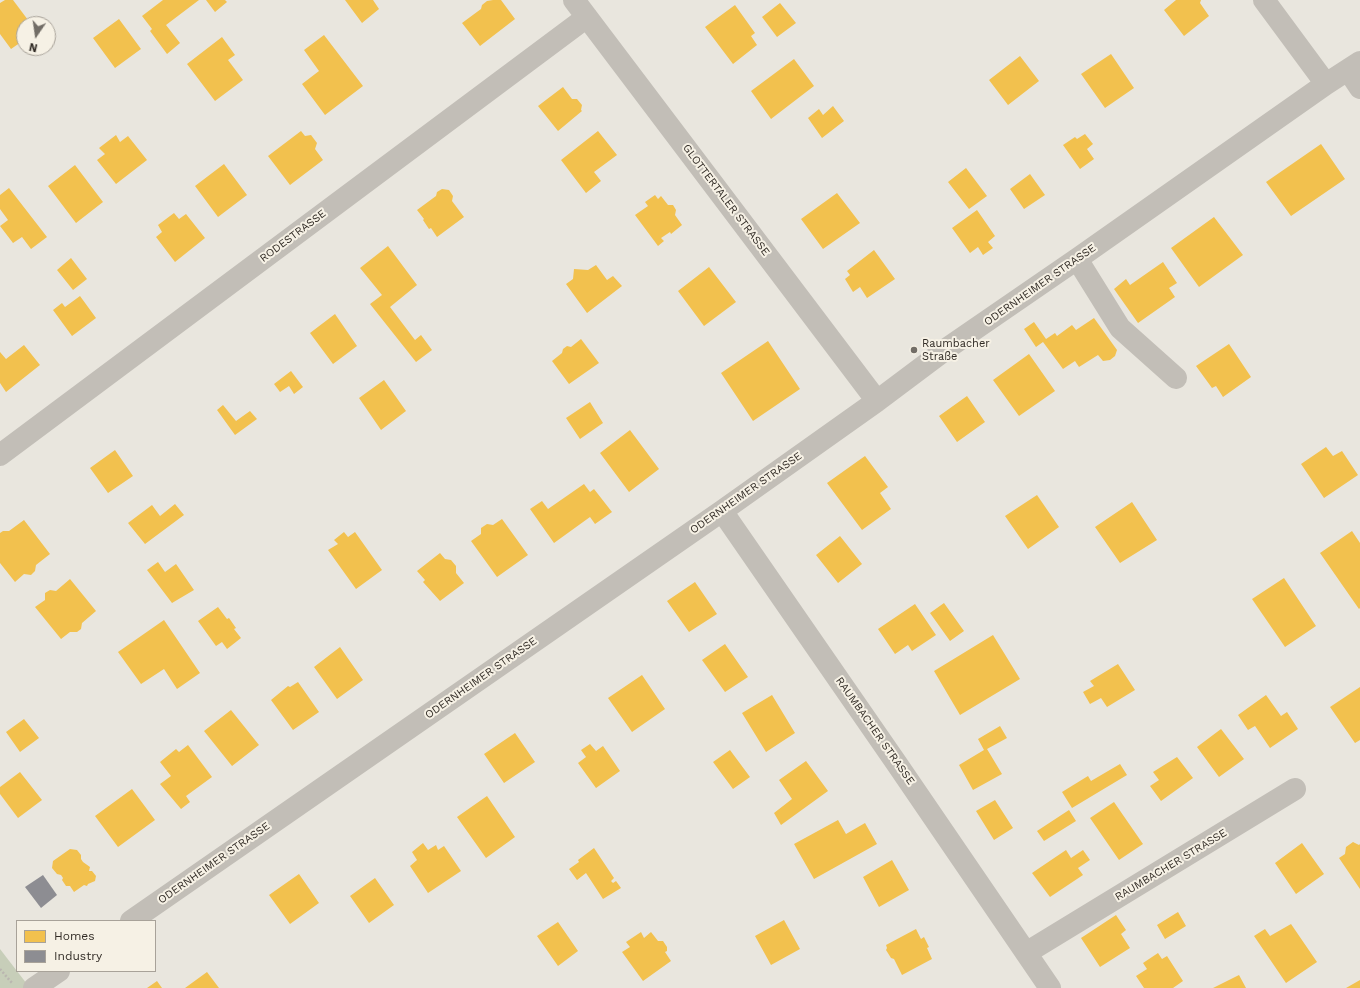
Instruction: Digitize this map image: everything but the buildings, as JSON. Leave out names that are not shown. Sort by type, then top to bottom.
[{"type":"street","name":"GLOTTERTALER STRASSE","points":[[574,0],[877,401]]},
{"type":"street","points":[[1264,0],[1326,84]]},
{"type":"street","name":"RODESTRASSE","points":[[0,456],[587,17]]},
{"type":"street","points":[[1354,66],[1360,88]]},
{"type":"street","name":"ODERNHEIMER STRASSE","points":[[132,920],[722,511],[877,401],[950,347],[1326,84],[1354,66]]},
{"type":"street","points":[[1077,259],[1120,328],[1176,378]]},
{"type":"street","name":"RAUMBACHER STRASSE","points":[[722,511],[1050,988]]},
{"type":"street","name":"RAUMBACHER STRASSE","points":[[1026,953],[1295,789]]},
{"type":"street","points":[[34,988],[58,972]]},
{"type":"path","points":[[0,969],[12,984]]},
{"type":"green space","points":[[0,949],[16,970],[16,972],[18,972],[30,988],[0,988]]},
{"type":"place","name":"Raumbacher Straße","points":[[914,350]]}]
